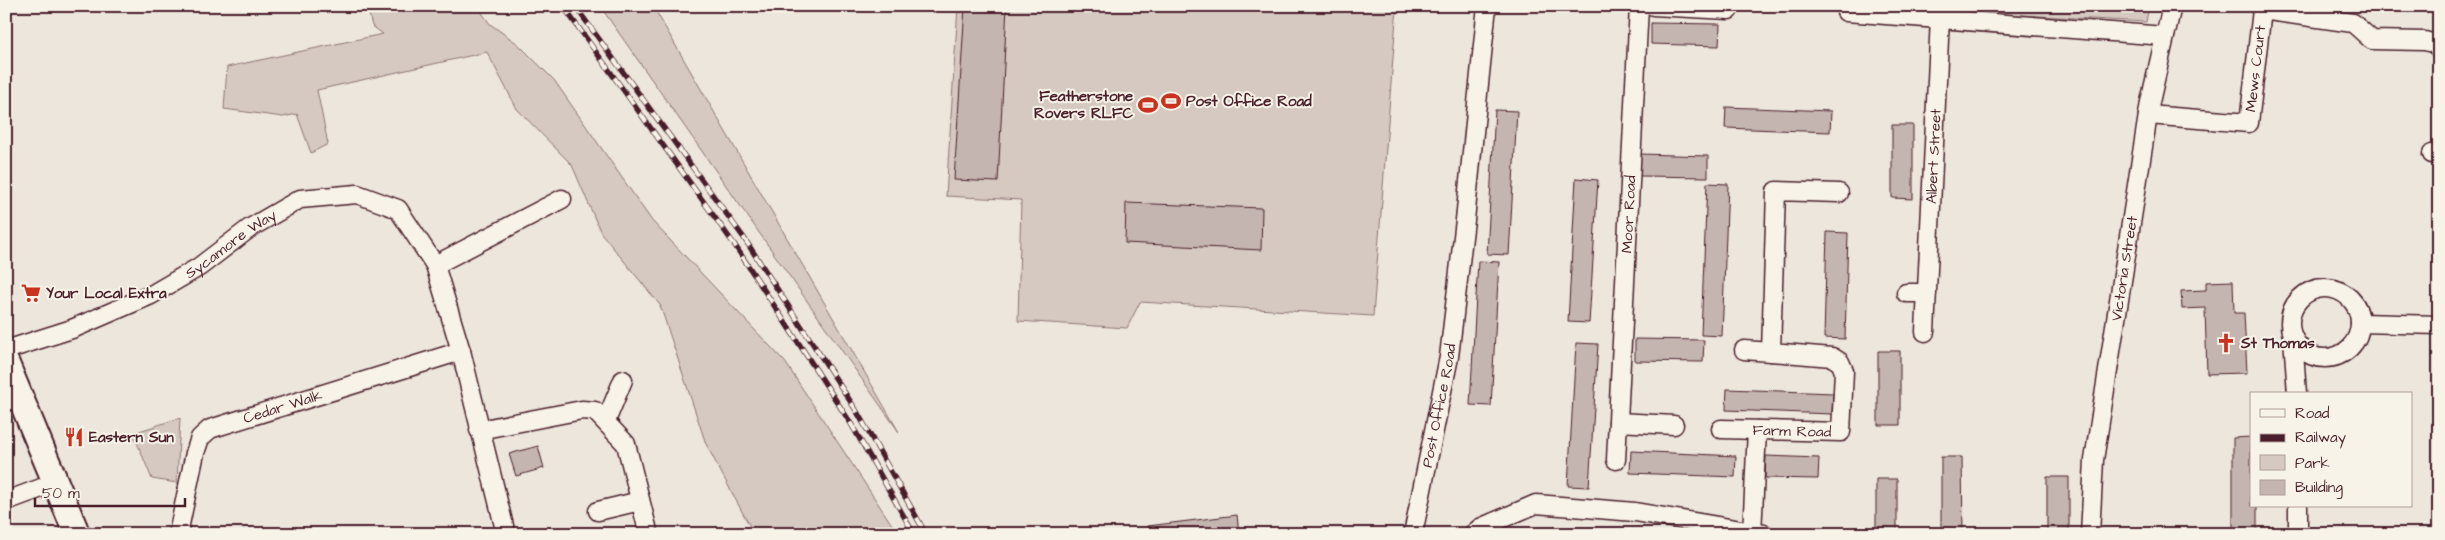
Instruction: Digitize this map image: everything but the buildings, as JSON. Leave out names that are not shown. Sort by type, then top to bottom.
[{"type":"main road","points":[[6,364],[77,534]]},
{"type":"street","name":"Post Office Road","points":[[1413,534],[1449,357],[1487,6]]},
{"type":"street","name":"Moor Road","points":[[1616,460],[1640,6]]},
{"type":"street","points":[[1653,6],[1729,10]]},
{"type":"street","name":"Victoria Street","points":[[2090,534],[2094,460],[2148,115],[2172,6]]},
{"type":"street","name":"Mews Court","points":[[2148,115],[2249,123],[2262,10],[2353,24],[2372,40],[2425,41],[2434,44],[2439,49]]},
{"type":"street","points":[[1846,12],[2165,36]]},
{"type":"street","name":"Albert Street","points":[[1925,332],[1940,18]]},
{"type":"street","points":[[1771,352],[1776,191],[1839,193]]},
{"type":"street","name":"Sycamore Way","points":[[6,350],[72,329],[151,295],[199,266],[250,228],[300,199],[357,194],[398,209],[435,265]]},
{"type":"street","points":[[506,534],[461,351],[435,265],[562,198]]},
{"type":"street","points":[[2293,337],[2305,352],[2313,356],[2330,358],[2345,352],[2359,334],[2360,323],[2353,302],[2345,294],[2335,290],[2318,290],[2303,296],[2296,305],[2291,316],[2290,327],[2293,337],[2297,387]]},
{"type":"street","points":[[1906,293],[1927,293]]},
{"type":"street","points":[[2360,323],[2439,325]]},
{"type":"street","name":"Farm Road","points":[[1721,429],[1841,432],[1844,370],[1840,362],[1832,357],[1744,350]]},
{"type":"street","name":"Cedar Walk","points":[[178,534],[195,453],[200,438],[210,429],[461,351]]},
{"type":"street","points":[[2297,387],[2313,356]]},
{"type":"street","points":[[606,421],[623,380]]},
{"type":"street","points":[[479,430],[582,410],[595,411],[626,444],[648,531]]},
{"type":"street","points":[[1618,422],[1674,425]]},
{"type":"street","points":[[1473,534],[1480,528],[1536,504],[1634,512],[1756,533],[1757,430]]},
{"type":"street","points":[[6,501],[55,483]]},
{"type":"street","points":[[598,512],[640,501]]},
{"type":"street","points":[[2298,508],[2298,534]]},
{"type":"green space","points":[[367,6],[477,6],[490,24],[518,44],[554,80],[652,221],[785,362],[898,534],[754,534],[706,444],[660,305],[601,233],[572,165],[517,109],[487,52],[317,90],[328,144],[311,153],[297,114],[283,117],[224,109],[227,67],[383,34],[372,26]]},
{"type":"green space","points":[[600,6],[663,6],[654,8],[899,432]]},
{"type":"green space","name":"Post Office Road","points":[[958,6],[1397,6],[1373,316],[1140,302],[1127,328],[1018,321],[1021,200],[946,196]]},
{"type":"green space","points":[[1859,6],[2149,6],[2146,22]]},
{"type":"green space","points":[[180,418],[177,483],[152,479],[133,433]]},
{"type":"railway","points":[[563,6],[734,244],[850,422],[914,534]]},
{"type":"railway","points":[[575,6],[744,238],[856,410],[926,534]]},
{"type":"place","name":"Post Office Road","points":[[1171,101]]},
{"type":"place","name":"Featherstone Rovers RLFC","points":[[1148,105]]},
{"type":"place","name":"Your Local Extra","points":[[31,293]]},
{"type":"place","name":"St Thomas","points":[[2226,343]]},
{"type":"place","name":"Eastern Sun","points":[[74,437]]}]
